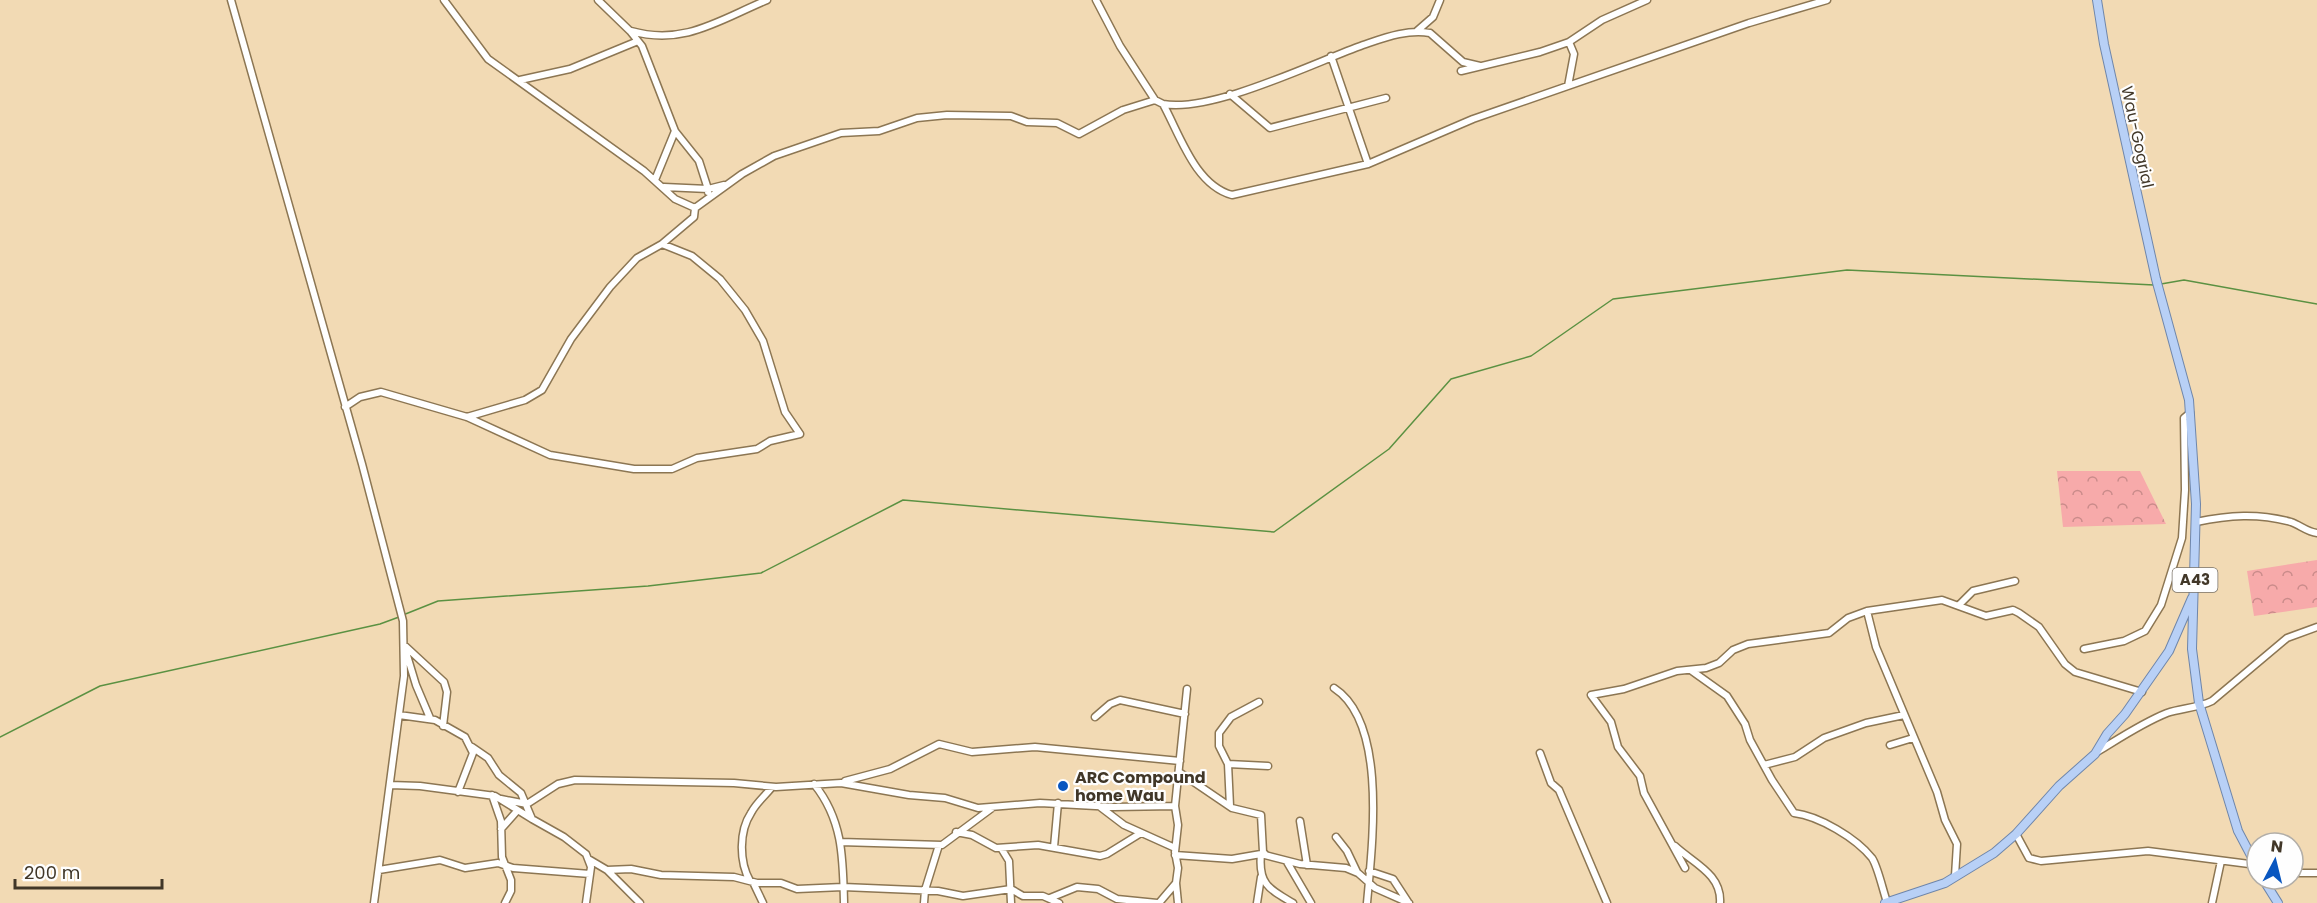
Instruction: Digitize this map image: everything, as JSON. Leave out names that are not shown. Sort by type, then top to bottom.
[{"type":"main road","name":"Wau-Gogrial","points":[[2097,0],[2104,44],[2156,283],[2185,384],[2190,412]]},
{"type":"main road","name":"A43","points":[[2190,412],[2196,522],[2192,649],[2200,706],[2238,831],[2245,844]]},
{"type":"main road","points":[[1886,903],[1933,889],[1994,853],[2016,834],[2059,786],[2095,754],[2142,692],[2169,651],[2194,595]]},
{"type":"street","points":[[231,0],[403,621],[404,676],[374,903]]},
{"type":"street","points":[[444,0],[488,59],[655,180],[675,199],[695,208]]},
{"type":"street","points":[[598,0],[638,41],[675,131],[699,161],[710,199]]},
{"type":"street","points":[[630,31],[658,38],[677,36],[699,30],[767,0]]},
{"type":"street","points":[[1095,0],[1120,46],[1155,100],[1163,104],[1195,106],[1331,56],[1417,32],[1436,36],[1463,63],[1480,66]]},
{"type":"street","points":[[1417,32],[1433,17],[1440,0]]},
{"type":"street","points":[[1461,71],[1540,52],[1569,42],[1602,20],[1647,0]]},
{"type":"street","points":[[1163,104],[1203,176],[1223,193],[1241,195],[1368,164],[1473,119],[1749,23],[1827,0]]},
{"type":"street","points":[[519,80],[570,69],[638,41]]},
{"type":"street","points":[[1568,86],[1574,54],[1569,42]]},
{"type":"street","points":[[1331,56],[1368,164]]},
{"type":"street","points":[[1230,94],[1270,128],[1386,98]]},
{"type":"street","points":[[695,208],[728,184],[788,150],[804,147],[841,133],[879,131],[909,120],[947,115],[1011,116],[1027,122],[1057,123],[1078,134],[1123,111],[1155,100]]},
{"type":"street","points":[[655,180],[675,131]]},
{"type":"street","points":[[663,187],[708,189],[728,184]]},
{"type":"street","points":[[467,417],[525,400],[542,390],[571,339],[610,287],[637,258],[662,244],[694,217],[695,208]]},
{"type":"street","points":[[345,407],[360,397],[381,392],[467,417],[550,455],[634,469],[672,469],[697,458],[757,449],[770,441],[800,434],[785,412],[763,341],[745,310],[720,279],[692,255],[662,244]]},
{"type":"street","points":[[2084,649],[2124,641],[2145,631],[2161,605],[2182,538],[2185,490],[2184,418],[2190,412]]},
{"type":"street","points":[[2196,522],[2232,515],[2259,515],[2293,523],[2317,533]]},
{"type":"street","points":[[1959,605],[1973,591],[2015,581]]},
{"type":"street","points":[[1685,868],[1644,793],[1640,776],[1618,747],[1611,722],[1592,695],[1624,689],[1677,671],[1692,671],[1719,663],[1733,650],[1748,644],[1829,633],[1848,618],[1867,611],[1942,600],[1986,616],[2013,610],[2039,627],[2065,664],[2075,672],[2142,692]]},
{"type":"street","points":[[1867,611],[1876,647],[1937,792],[1945,820],[1957,844],[1954,876]]},
{"type":"street","points":[[2095,754],[2140,726],[2169,712],[2200,706],[2212,701],[2287,638],[2317,627]]},
{"type":"street","points":[[404,645],[416,685],[430,718]]},
{"type":"street","points":[[404,645],[444,682],[447,693],[443,726]]},
{"type":"street","points":[[1692,671],[1727,696],[1745,724],[1750,740],[1764,765],[1794,813],[1808,814],[1839,830],[1873,860],[1886,903]]},
{"type":"street","points":[[1335,688],[1355,707],[1367,740],[1371,773],[1366,903]]},
{"type":"street","points":[[1178,903],[1176,883],[1178,868],[1175,852],[1178,825],[1175,806],[1187,689]]},
{"type":"street","points":[[1095,717],[1110,704],[1120,700],[1185,714]]},
{"type":"street","points":[[1230,807],[1228,764],[1219,746],[1220,729],[1235,714],[1259,702]]},
{"type":"street","points":[[399,715],[430,718],[463,736],[472,747],[488,758],[527,804],[532,819]]},
{"type":"street","points":[[1764,765],[1795,757],[1824,738],[1866,723],[1904,715]]},
{"type":"street","points":[[1890,745],[1913,738]]},
{"type":"street","points":[[842,783],[890,769],[939,744],[972,752],[1035,747],[1180,761]]},
{"type":"street","points":[[458,792],[469,768],[472,747]]},
{"type":"street","points":[[1540,753],[1551,783],[1559,790],[1606,903]]},
{"type":"street","points":[[1228,764],[1268,766]]},
{"type":"street","points":[[1179,772],[1230,807],[1261,815],[1264,854],[1257,903]]},
{"type":"street","points":[[501,799],[527,804],[558,784],[570,780],[734,783],[772,787],[842,783],[909,795],[945,798],[974,808],[1058,803],[1098,806],[1175,806]]},
{"type":"street","points":[[814,784],[839,829],[844,903]]},
{"type":"street","points":[[390,785],[420,786],[492,795],[501,799],[517,811],[572,842],[590,860],[607,870],[640,903]]},
{"type":"street","points":[[763,903],[743,861],[744,827],[752,810],[772,787]]},
{"type":"street","points":[[492,795],[501,829],[502,853],[512,884],[505,903]]},
{"type":"street","points":[[1054,847],[1058,803]]},
{"type":"street","points":[[840,842],[939,845],[946,843],[956,832],[995,806]]},
{"type":"street","points":[[1098,806],[1116,820],[1175,852],[1232,860],[1264,854],[1287,862],[1346,868],[1358,873]]},
{"type":"street","points":[[501,829],[517,811]]},
{"type":"street","points":[[1300,821],[1307,865]]},
{"type":"street","points":[[956,832],[972,835],[991,846],[1002,848],[1054,847],[1102,856],[1141,833]]},
{"type":"street","points":[[2016,834],[2030,858],[2041,861],[2148,851],[2245,864]]},
{"type":"street","points":[[1336,837],[1347,851],[1358,873],[1368,883],[1408,903]]},
{"type":"street","points":[[1669,840],[1713,879],[1721,891],[1720,903]]},
{"type":"street","points":[[924,903],[925,890],[939,845]]},
{"type":"street","points":[[1011,903],[1009,861],[1016,846]]},
{"type":"street","points":[[1002,848],[1009,861]]},
{"type":"street","points":[[379,870],[436,860],[469,868],[490,863],[517,868],[590,874]]},
{"type":"street","points":[[588,901],[590,860]]},
{"type":"street","points":[[2212,903],[2221,861]]},
{"type":"street","points":[[1287,862],[1311,903]]},
{"type":"street","points":[[607,870],[630,869],[661,875],[734,877],[752,882],[781,882],[797,889],[843,887],[925,890],[963,896],[1009,890],[1026,896],[1050,898],[1059,903]]},
{"type":"street","points":[[1369,871],[1391,877],[1408,903]]},
{"type":"street","points":[[1261,874],[1269,888],[1288,902]]},
{"type":"street","points":[[1050,898],[1077,887],[1098,889],[1117,899],[1158,903],[1176,883]]},
{"type":"green space","points":[[2057,471],[2140,471],[2166,524],[2063,527]]},
{"type":"green space","points":[[2317,560],[2317,607],[2254,616],[2247,571]]},
{"type":"waterway","points":[[403,615],[438,601],[648,586],[761,573],[903,500],[1274,532],[1389,449],[1451,379],[1531,356],[1613,299],[1847,270],[2154,285]]},
{"type":"waterway","points":[[2161,284],[2184,280],[2317,304]]},
{"type":"waterway","points":[[0,737],[100,686],[380,624],[399,617]]},
{"type":"place","name":"ARC Compound home Wau","points":[[1063,786]]}]
